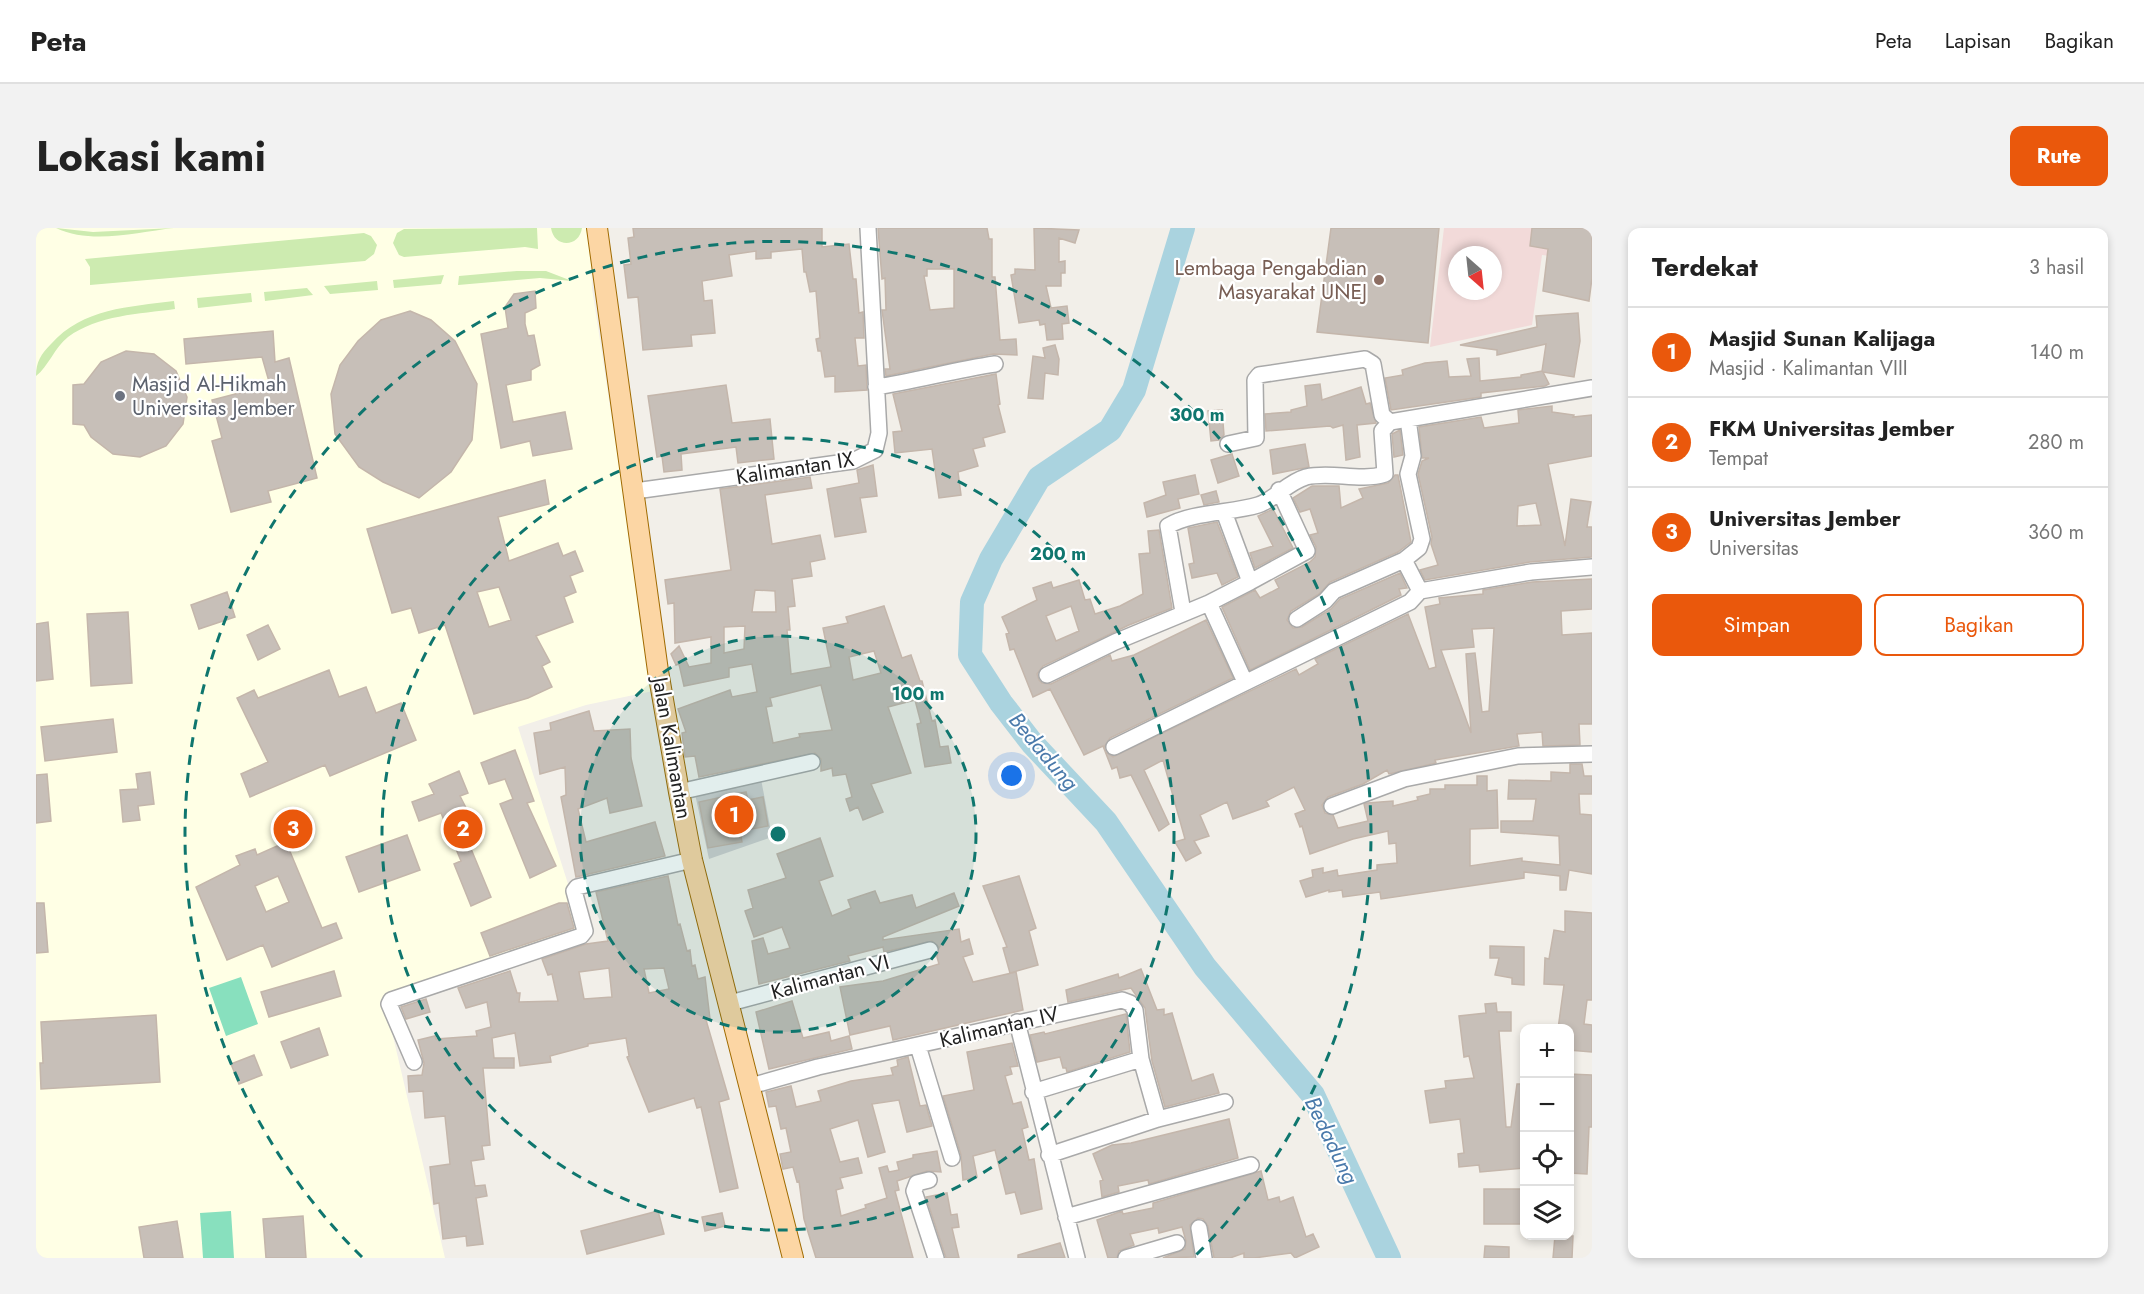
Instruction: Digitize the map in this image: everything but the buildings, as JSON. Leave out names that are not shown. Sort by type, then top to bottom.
[{"type":"main road","name":"Jalan Kalimantan","points":[[597,228],[658,671],[679,792],[692,860],[793,1258]]},
{"type":"street","name":"Kalimantan IX","points":[[634,491],[861,459],[878,446],[868,228]]},
{"type":"street","points":[[1228,444],[1257,436],[1255,380],[1259,375],[1365,360],[1373,364],[1382,415],[1390,422]]},
{"type":"street","points":[[876,387],[922,380],[945,372],[994,364]]},
{"type":"street","points":[[1184,612],[1168,526],[1261,504],[1279,490],[1306,477],[1335,475],[1375,477],[1385,474],[1382,430],[1390,422],[1592,388]]},
{"type":"street","points":[[1297,619],[1325,601],[1334,591],[1404,560],[1419,548],[1422,539],[1408,474],[1413,456],[1408,418]]},
{"type":"street","points":[[1047,675],[1184,612],[1209,603],[1307,551],[1279,490]]},
{"type":"street","points":[[1224,512],[1250,582]]},
{"type":"street","points":[[1404,560],[1420,591]]},
{"type":"street","points":[[1114,747],[1410,602],[1420,591],[1530,572],[1592,567]]},
{"type":"street","points":[[1209,603],[1245,682]]},
{"type":"street","points":[[1332,806],[1404,779],[1506,758],[1592,754]]},
{"type":"street","points":[[679,792],[812,762]]},
{"type":"street","points":[[414,1062],[389,1004],[392,999],[581,936],[585,931],[574,891],[577,887],[692,860]]},
{"type":"street","name":"Kalimantan VI","points":[[730,1003],[930,951]]},
{"type":"street","name":"Kalimantan IV","points":[[751,1086],[818,1067],[1017,1022],[1117,1001],[1128,1001],[1135,1010],[1142,1059],[1158,1119]]},
{"type":"street","points":[[1017,1022],[1077,1258]]},
{"type":"street","points":[[918,1046],[952,1158]]},
{"type":"street","points":[[1033,1092],[1142,1059]]},
{"type":"street","points":[[1049,1155],[1158,1119],[1225,1102]]},
{"type":"street","points":[[1066,1217],[1251,1165]]},
{"type":"street","points":[[929,1180],[917,1184],[914,1191],[936,1258]]},
{"type":"street","points":[[1199,1228],[1204,1258]]},
{"type":"street","points":[[1126,1258],[1177,1243]]},
{"type":"shaded area","points":[[36,228],[590,228],[592,288],[653,691],[586,705],[518,727],[583,931],[384,998],[445,1258],[36,1258]]},
{"type":"shaded area","points":[[1444,228],[1592,228],[1592,261],[1542,255],[1532,325],[1430,347]]},
{"type":"shaded area","points":[[761,779],[772,837],[709,859],[695,794]]},
{"type":"green space","points":[[56,228],[93,232],[174,228],[99,237],[84,236]]},
{"type":"green space","points":[[537,228],[538,249],[525,247],[404,257],[399,255],[393,243],[397,233],[404,229]]},
{"type":"green space","points":[[551,228],[582,228],[576,239],[566,243],[553,235]]},
{"type":"green space","points":[[364,233],[371,236],[377,245],[374,254],[365,261],[90,285],[90,267],[85,259]]},
{"type":"green space","points":[[546,271],[572,281],[540,278],[458,285],[459,276]]},
{"type":"green space","points":[[444,275],[441,284],[394,288],[393,280]]},
{"type":"green space","points":[[377,281],[378,290],[330,294],[324,286]]},
{"type":"green space","points":[[307,288],[313,295],[265,301],[264,292]]},
{"type":"green space","points":[[251,293],[252,302],[198,308],[197,298]]},
{"type":"green space","points":[[174,301],[175,309],[119,317],[92,324],[80,330],[63,341],[36,376],[38,362],[44,351],[77,323],[108,311]]},
{"type":"green space","points":[[241,977],[258,1024],[226,1036],[209,988]]},
{"type":"green space","points":[[231,1211],[234,1258],[203,1258],[200,1213]]},
{"type":"waterway","name":"Bedadung","points":[[1183,228],[1134,390],[1110,430],[1039,478],[991,559],[972,602],[970,655],[1001,703],[1032,743],[1106,822],[1205,967],[1313,1095],[1389,1258]]},
{"type":"place","name":"Lembaga Pengabdian Masyarakat UNEJ","points":[[1379,280]]},
{"type":"place","name":"Masjid Al-Hikmah Universitas Jember","points":[[120,396]]},
{"type":"place","name":"Masjid Sunan Kalijaga","points":[[734,815]]},
{"type":"place","name":"Universitas Jember","points":[[293,829]]},
{"type":"place","name":"FKM Universitas Jember","points":[[463,829]]}]
